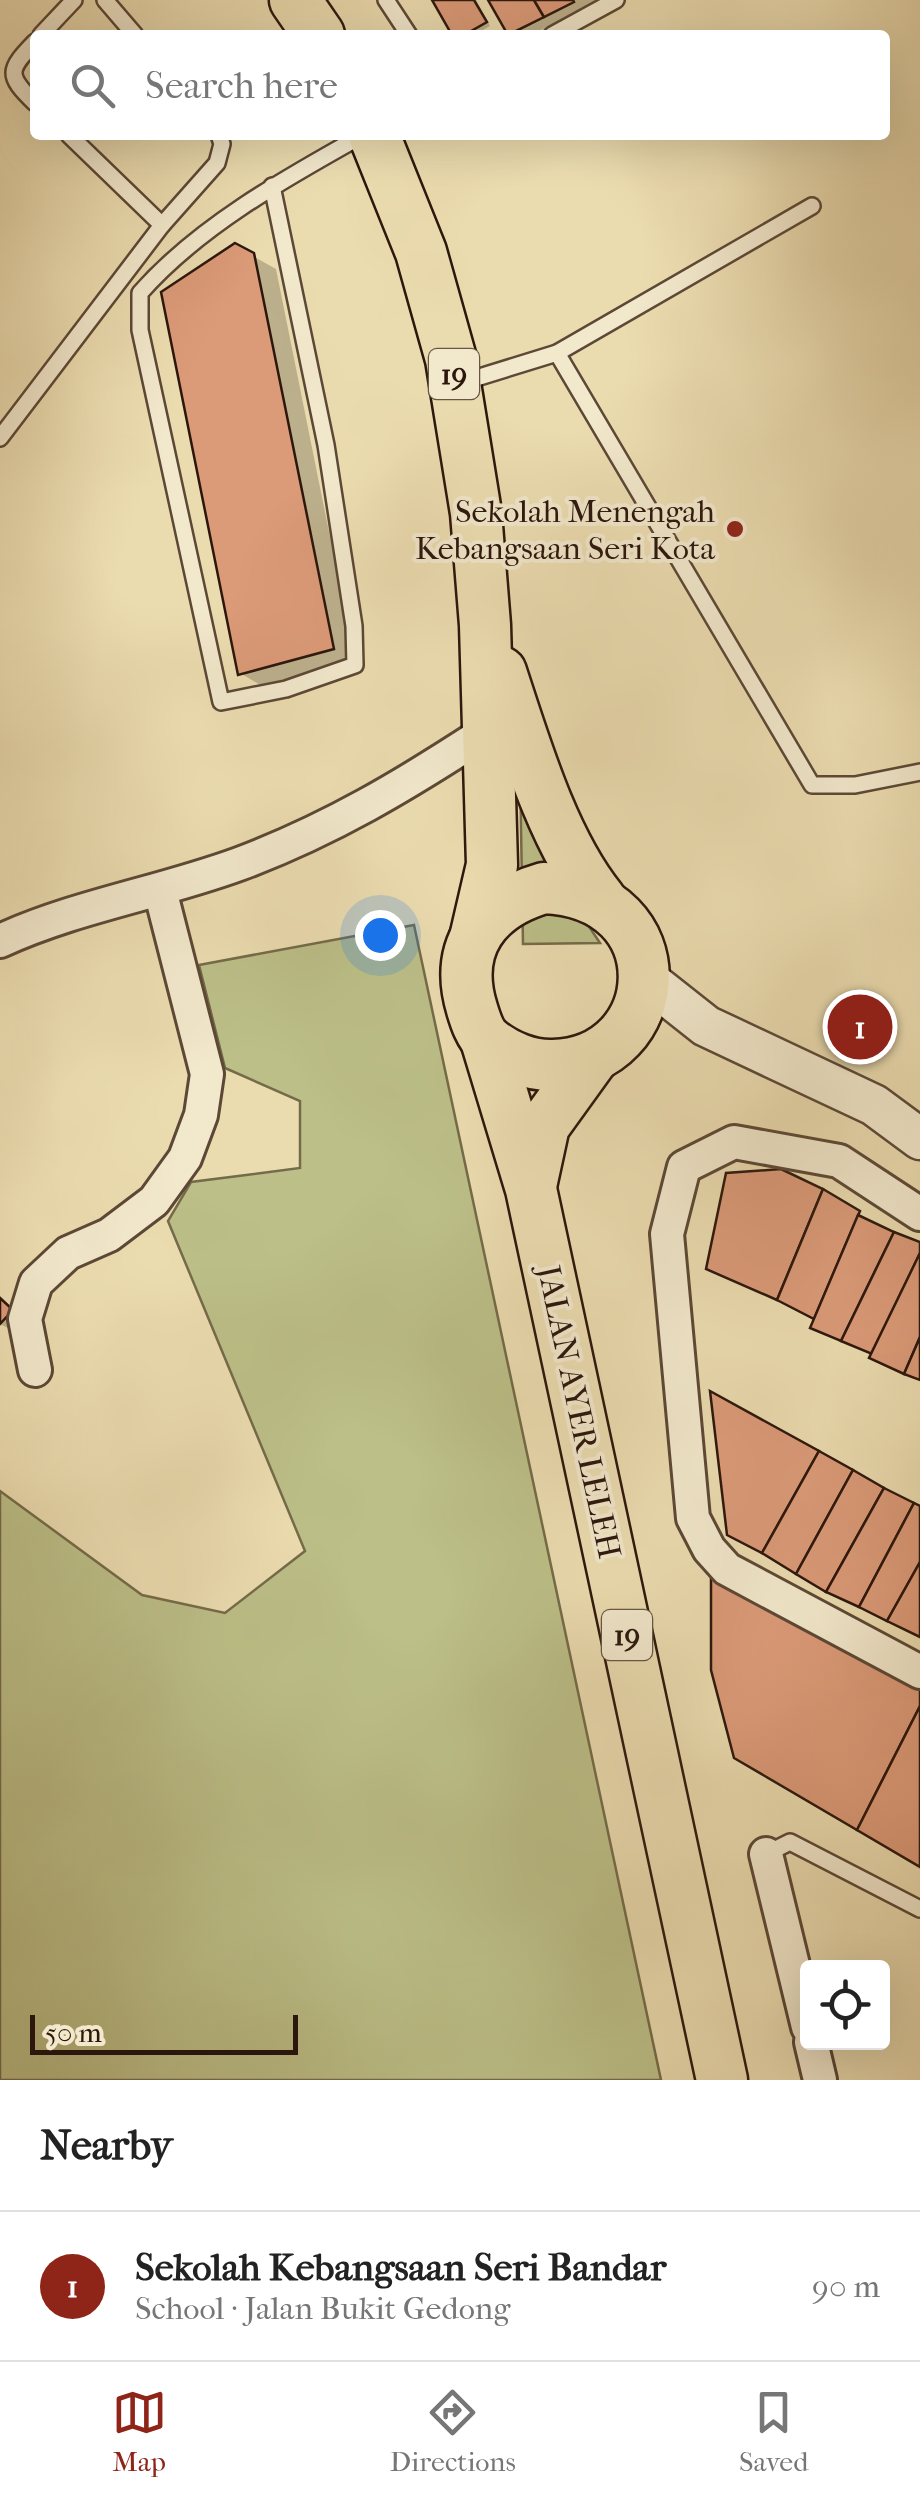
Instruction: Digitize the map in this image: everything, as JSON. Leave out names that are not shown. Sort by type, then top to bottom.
[{"type":"main road","points":[[295,0],[316,30]]},
{"type":"main road","name":"19","points":[[376,140],[422,252],[456,384],[476,513],[485,625],[492,865],[476,934]]},
{"type":"main road","points":[[485,625],[530,761],[582,876],[624,920],[639,947],[644,977],[639,1007],[544,1126],[531,1190]]},
{"type":"main road","points":[[601,900],[572,889],[544,888],[517,896],[494,912],[476,934],[466,961],[466,988],[486,1040],[511,1056],[541,1066],[571,1065],[608,1046]]},
{"type":"main road","name":"JALAN AYER LELEH","points":[[486,1040],[531,1190],[722,2080]]},
{"type":"street","points":[[0,942],[35,925],[160,890],[307,836],[382,799],[486,732]]},
{"type":"street","points":[[36,1370],[26,1318],[36,1283],[68,1253],[109,1234],[154,1200],[185,1158],[201,1115],[206,1074],[160,890]]},
{"type":"street","points":[[644,977],[706,1026],[874,1105],[920,1138]]},
{"type":"street","points":[[608,1046],[706,1026]]},
{"type":"street","points":[[920,1214],[839,1161],[734,1142],[684,1167],[667,1234],[693,1518],[709,1549],[727,1569],[920,1672]]},
{"type":"street","points":[[766,1854],[800,1995]]},
{"type":"street","points":[[813,2050],[820,2080]]},
{"type":"lane","points":[[46,30],[74,0]]},
{"type":"lane","points":[[105,0],[131,30]]},
{"type":"lane","points":[[386,0],[407,30]]},
{"type":"lane","points":[[561,30],[616,0]]},
{"type":"lane","points":[[30,47],[15,63],[12,75],[30,98]]},
{"type":"lane","points":[[74,140],[162,224]]},
{"type":"lane","points":[[0,438],[162,224],[217,162],[220,140]]},
{"type":"lane","points":[[272,186],[326,445],[354,626],[356,665],[286,689],[220,702],[140,330],[140,293],[160,270],[272,186],[355,140]]},
{"type":"lane","points":[[456,384],[558,353],[812,206]]},
{"type":"lane","points":[[558,353],[812,785],[854,785],[920,772]]},
{"type":"lane","points":[[766,1854],[790,1842],[920,1909]]},
{"type":"green space","points":[[520,767],[556,877],[600,943],[523,944]]},
{"type":"green space","points":[[414,925],[661,2080],[0,2080],[0,1491],[142,1595],[225,1613],[305,1551],[168,1221],[191,1182],[300,1168],[300,1101],[225,1068],[199,965]]},
{"type":"building","points":[[432,0],[474,0],[487,22],[473,30],[449,30]]},
{"type":"building","points":[[488,0],[534,0],[544,17],[518,30],[505,30]]},
{"type":"building","points":[[534,0],[573,0],[574,2],[544,17]]},
{"type":"building","points":[[235,243],[254,253],[334,649],[238,675],[161,292]]},
{"type":"building","points":[[781,1169],[823,1189],[777,1300],[706,1269],[726,1173]]},
{"type":"building","points":[[823,1189],[860,1211],[814,1319],[777,1300]]},
{"type":"building","points":[[858,1215],[894,1232],[841,1341],[810,1328]]},
{"type":"building","points":[[894,1232],[920,1242],[920,1253],[872,1354],[841,1341]]},
{"type":"building","points":[[920,1253],[920,1337],[904,1374],[869,1358]]},
{"type":"building","points":[[0,1298],[13,1310],[0,1324]]},
{"type":"building","points":[[920,1337],[920,1380],[904,1374]]},
{"type":"building","points":[[710,1391],[819,1451],[762,1553],[727,1535]]},
{"type":"building","points":[[819,1451],[853,1470],[796,1574],[762,1553]]},
{"type":"building","points":[[853,1470],[884,1488],[826,1592],[796,1574]]},
{"type":"building","points":[[884,1488],[914,1503],[859,1607],[826,1592]]},
{"type":"building","points":[[914,1503],[920,1506],[920,1562],[887,1621],[859,1607]]},
{"type":"building","points":[[920,1562],[920,1637],[887,1621]]},
{"type":"building","points":[[711,1572],[920,1682],[920,1706],[857,1830],[734,1758],[711,1670]]},
{"type":"building","points":[[920,1706],[920,1867],[857,1830]]},
{"type":"place","name":"Sekolah Menengah Kebangsaan Seri Kota","points":[[735,529]]},
{"type":"place","name":"Sekolah Kebangsaan Seri Bandar","points":[[860,1027]]}]
